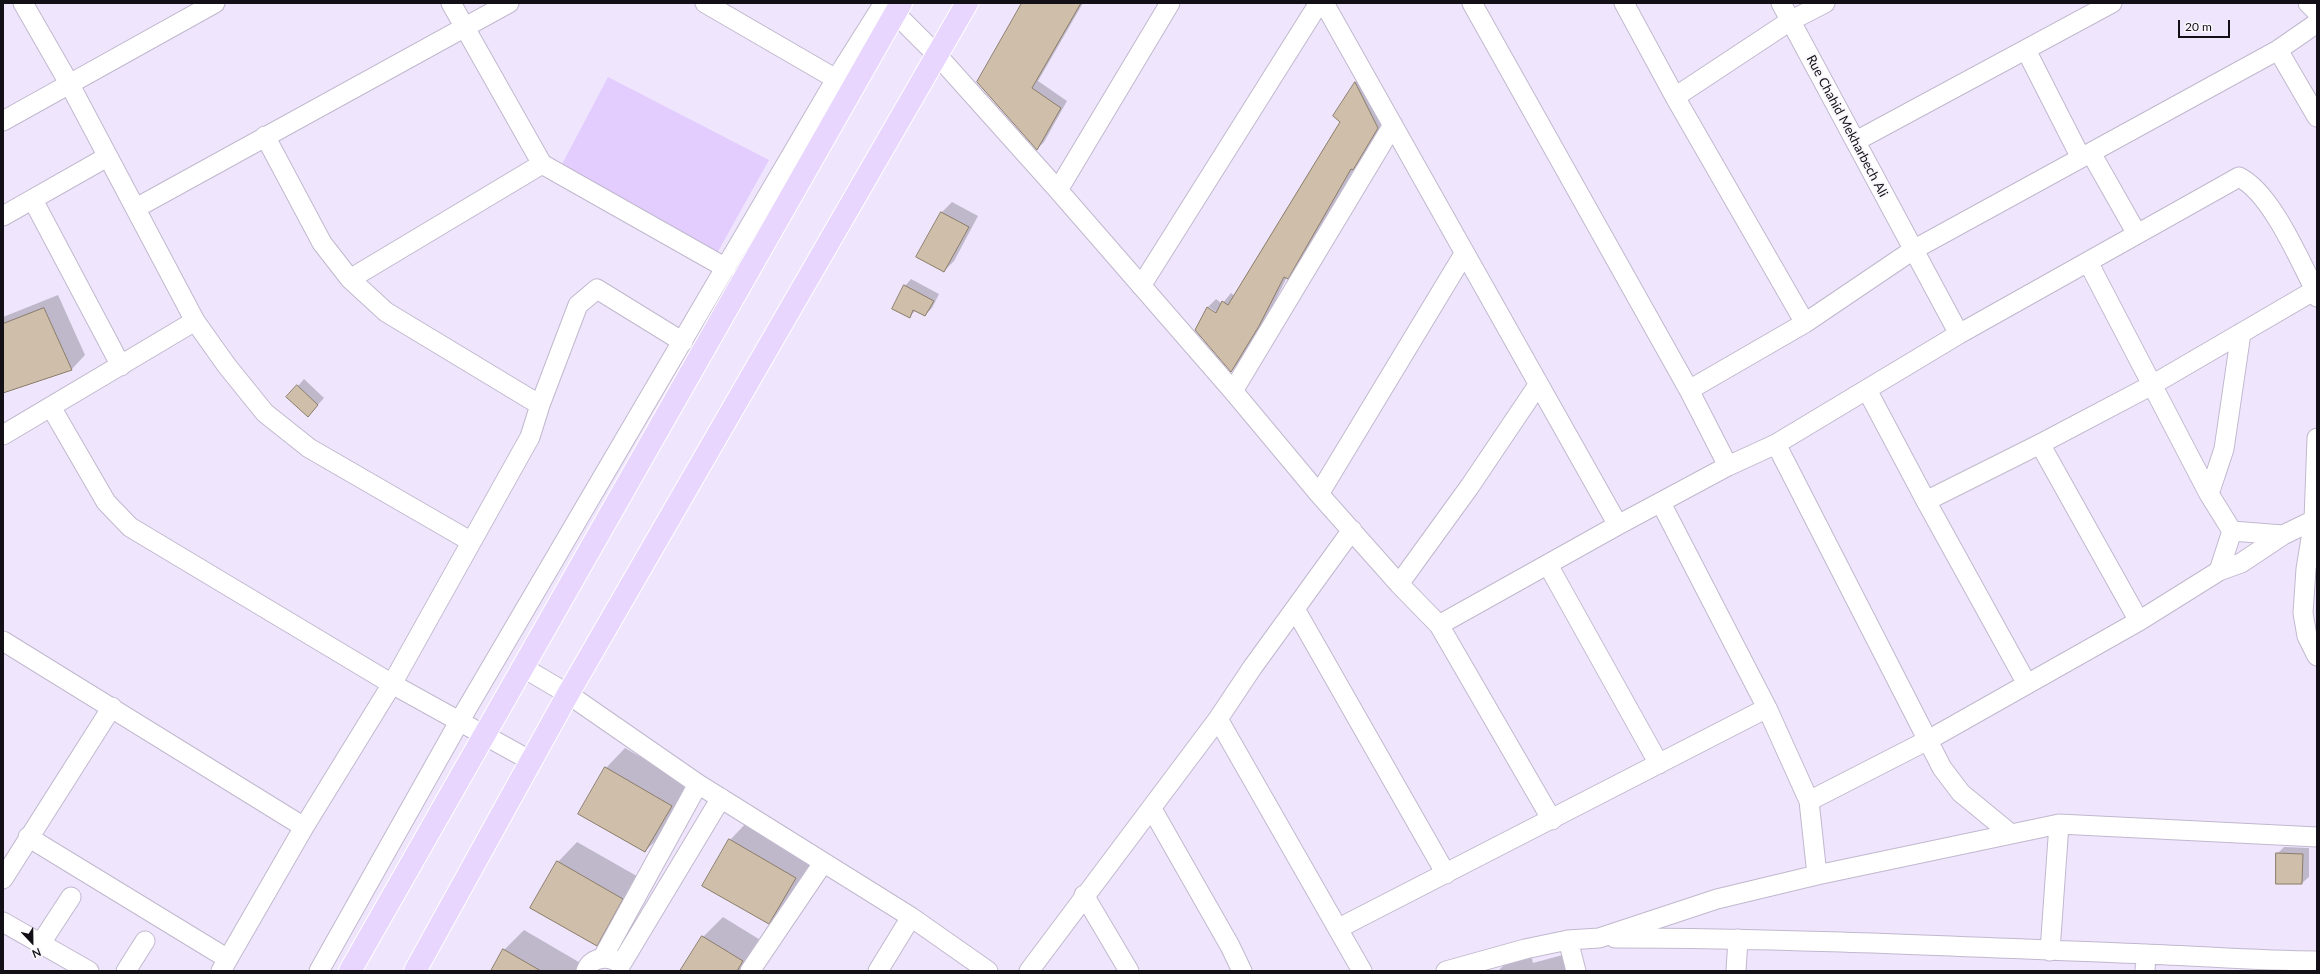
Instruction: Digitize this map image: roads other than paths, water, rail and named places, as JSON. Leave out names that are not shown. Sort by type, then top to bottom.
[{"type":"main road","points":[[415,971],[568,694],[938,56],[967,3]]},
{"type":"main road","points":[[350,971],[524,668],[888,6]]},
{"type":"street","points":[[23,3],[70,85],[195,321],[227,366],[265,413],[309,448],[470,541]]},
{"type":"street","points":[[3,121],[70,85],[214,3]]},
{"type":"street","points":[[451,3],[542,164],[726,268]]},
{"type":"street","points":[[136,208],[509,3]]},
{"type":"street","points":[[706,3],[836,79]]},
{"type":"street","points":[[1058,190],[1170,3]]},
{"type":"street","points":[[1141,286],[1319,3]]},
{"type":"street","points":[[1324,3],[1618,525]]},
{"type":"street","points":[[1472,3],[1689,390],[1728,466]]},
{"type":"street","points":[[1624,3],[1675,97],[1805,323]]},
{"type":"street","name":"Rue Chahid Mekharbech Ali","points":[[1781,3],[1959,334]]},
{"type":"street","points":[[1675,97],[1790,21],[1825,3]]},
{"type":"street","points":[[1856,141],[2112,3]]},
{"type":"street","points":[[2308,3],[2317,12]]},
{"type":"street","points":[[319,971],[459,722],[836,79],[888,6],[938,56],[1058,190],[1319,494],[1399,584],[1439,625],[1552,820]]},
{"type":"street","points":[[1689,390],[1805,323],[1913,250],[2278,50],[2317,23]]},
{"type":"street","points":[[2026,50],[2086,155],[2137,234]]},
{"type":"street","points":[[2278,50],[2317,117]]},
{"type":"street","points":[[1232,391],[1393,125]]},
{"type":"street","points":[[265,136],[322,243],[350,279],[386,312],[540,405]]},
{"type":"street","points":[[3,216],[107,156]]},
{"type":"street","points":[[350,279],[542,164]]},
{"type":"street","points":[[1439,625],[1618,525],[1728,466],[1776,444],[1959,334],[2239,177],[2249,182],[2269,204],[2316,293],[2241,333],[2152,385],[2040,444],[1926,501]]},
{"type":"street","points":[[33,200],[121,366]]},
{"type":"street","points":[[1319,494],[1464,254]]},
{"type":"street","points":[[2088,262],[2209,494],[2232,531]]},
{"type":"street","points":[[28,837],[224,965],[304,826],[392,684],[470,541],[530,438],[540,405],[578,305],[597,288],[683,342]]},
{"type":"street","points":[[3,436],[195,321]]},
{"type":"street","points":[[2209,494],[2224,449],[2241,333]]},
{"type":"street","points":[[1399,584],[1470,486],[1538,385]]},
{"type":"street","points":[[1867,390],[1926,501],[2027,684]]},
{"type":"street","points":[[51,407],[106,502],[130,527],[392,684],[531,761]]},
{"type":"street","points":[[2317,438],[2314,520],[2306,569],[2303,613],[2307,636],[2317,656]]},
{"type":"street","points":[[1776,444],[1930,739],[1942,768],[1961,793],[2011,834]]},
{"type":"street","points":[[2040,444],[2139,621]]},
{"type":"street","points":[[1661,503],[1767,708],[1810,801],[1817,874]]},
{"type":"street","points":[[1810,801],[1930,739],[2139,621],[2218,571],[2241,563],[2284,535],[2314,520]]},
{"type":"street","points":[[1029,971],[1084,895],[1152,809],[1218,719],[1252,668],[1352,530]]},
{"type":"street","points":[[2232,531],[2284,535]]},
{"type":"street","points":[[2218,571],[2232,531]]},
{"type":"street","points":[[1548,565],[1659,764]]},
{"type":"street","points":[[1295,609],[1446,874]]},
{"type":"street","points":[[3,641],[304,826]]},
{"type":"street","points":[[524,668],[568,694],[698,784],[911,918],[988,971]]},
{"type":"street","points":[[3,879],[28,837],[112,707]]},
{"type":"street","points":[[1339,928],[1552,820],[1767,708]]},
{"type":"street","points":[[1218,719],[1339,928],[1362,971]]},
{"type":"street","points":[[603,957],[698,784]]},
{"type":"street","points":[[586,971],[593,961],[603,957],[613,959],[621,968],[721,798]]},
{"type":"street","points":[[1152,809],[1230,946],[1242,971]]},
{"type":"street","points":[[2050,951],[2059,824]]},
{"type":"street","points":[[1599,938],[1717,899],[1817,874],[2059,824],[2317,837]]},
{"type":"street","points":[[750,971],[823,863]]},
{"type":"street","points":[[1084,895],[1129,971]]},
{"type":"street","points":[[41,943],[71,897]]},
{"type":"street","points":[[878,971],[911,918]]},
{"type":"street","points":[[3,922],[89,971]]},
{"type":"street","points":[[1446,971],[1470,968],[1525,949],[1568,940],[1599,938],[1738,939],[2050,951],[2145,962],[2266,966],[2317,961]]},
{"type":"street","points":[[1736,971],[1738,939]]},
{"type":"street","points":[[1568,940],[1576,971]]},
{"type":"street","points":[[126,971],[145,941]]}]
